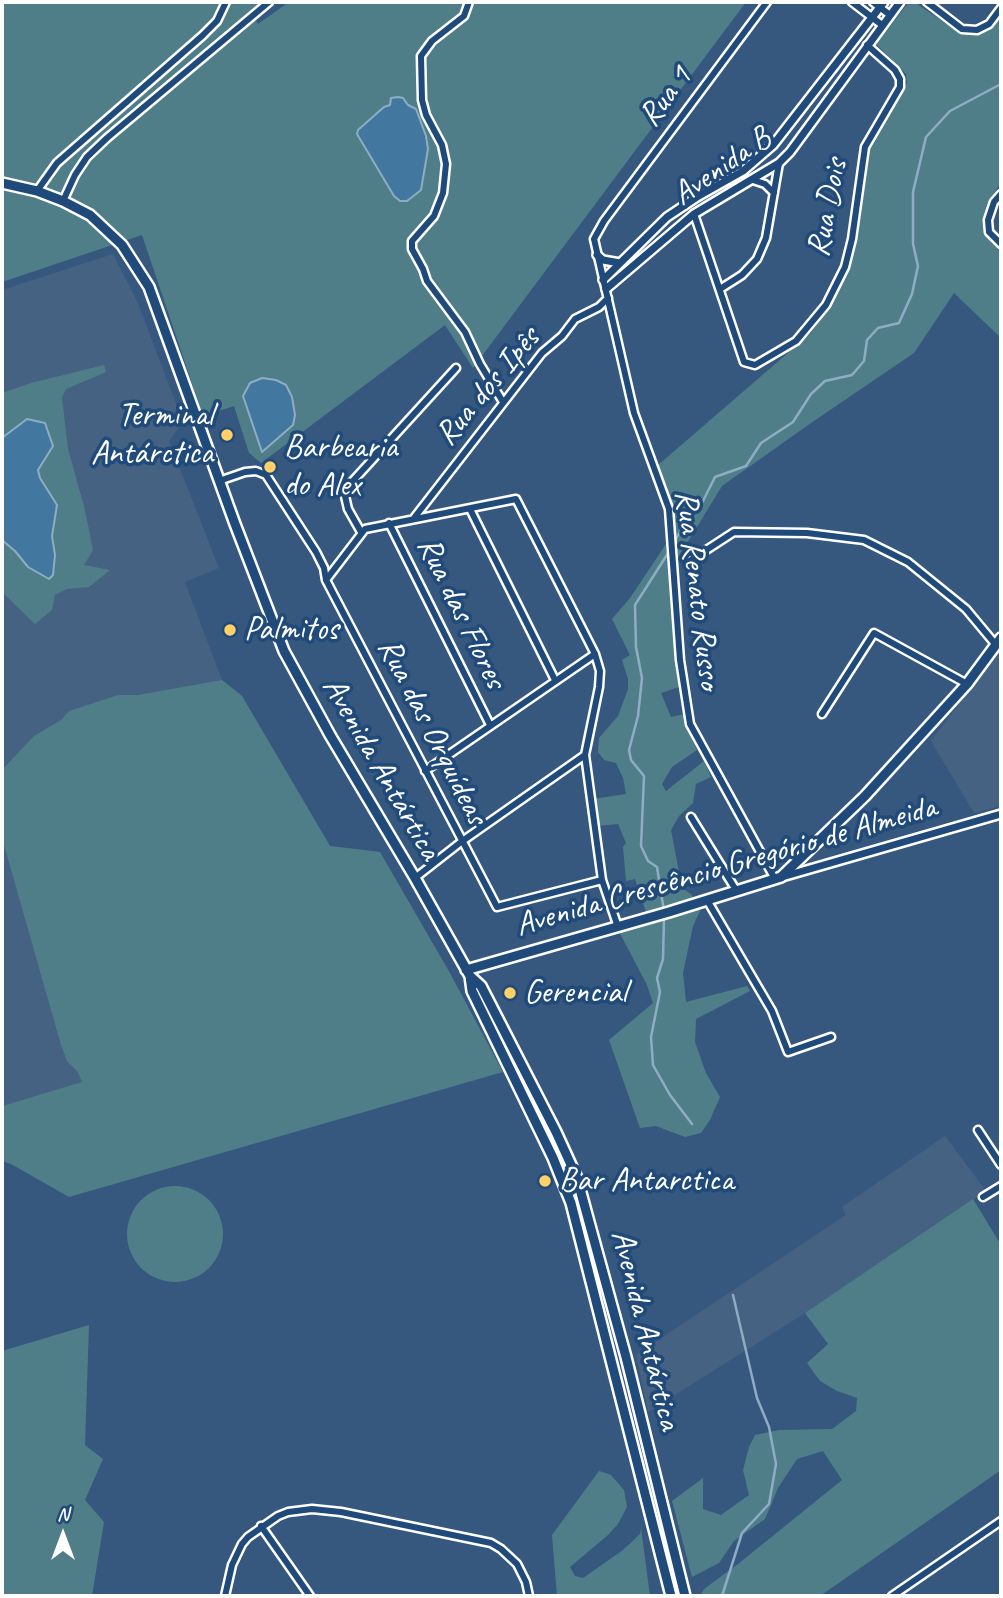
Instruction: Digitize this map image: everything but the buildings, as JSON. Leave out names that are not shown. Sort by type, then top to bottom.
[{"type":"main road","name":"Avenida Antártica","points":[[2,183],[37,191],[90,215],[108,230],[134,262],[149,287],[219,481],[288,660],[468,973],[481,986],[556,1132],[583,1196],[626,1357],[684,1596]]},
{"type":"main road","points":[[778,878],[865,796],[967,684],[999,642]]},
{"type":"main road","name":"Avenida Crescêncio Gregório de Almeida","points":[[468,973],[778,878]]},
{"type":"main road","name":"Avenida Antártica","points":[[468,973],[472,991],[553,1158],[569,1198],[671,1596]]},
{"type":"main road","points":[[553,1158],[572,1186],[583,1196]]},
{"type":"street","points":[[37,191],[57,163],[217,21],[226,2]]},
{"type":"street","points":[[63,201],[75,175],[97,148],[269,2]]},
{"type":"street","points":[[469,2],[464,16],[432,41],[421,56],[422,100],[426,115],[442,145],[446,164],[443,193],[433,216],[412,241],[412,249],[427,281],[465,332],[503,402]]},
{"type":"street","name":"Rua 1","points":[[597,255],[594,239],[604,221],[767,2]]},
{"type":"street","points":[[852,2],[883,25]]},
{"type":"street","points":[[873,2],[882,5],[890,15]]},
{"type":"street","name":"Avenida B","points":[[607,294],[694,214],[779,163],[790,152],[900,2]]},
{"type":"street","points":[[927,2],[962,29],[977,30],[989,24],[1001,8]]},
{"type":"street","name":"Avenida B","points":[[604,280],[667,217],[743,171],[774,145],[882,5]]},
{"type":"street","name":"Rua Dois","points":[[694,214],[744,362],[755,365],[796,341],[826,305],[845,267],[852,239],[865,147],[900,87],[900,79],[895,70],[867,46]]},
{"type":"street","points":[[720,289],[742,275],[757,260],[766,238],[779,163]]},
{"type":"street","points":[[752,180],[765,184],[774,193]]},
{"type":"street","points":[[1001,194],[993,202],[988,220],[989,232],[1001,244]]},
{"type":"street","points":[[597,255],[603,260],[620,263]]},
{"type":"street","name":"Rua Renato Russo","points":[[597,255],[634,413],[669,509],[680,660],[690,724],[778,878]]},
{"type":"street","name":"Rua dos Ipês","points":[[414,518],[542,353],[562,336],[570,323],[599,307],[607,294]]},
{"type":"street","points":[[361,532],[348,509],[345,496],[351,484],[456,368]]},
{"type":"street","name":"Rua das Orquídeas","points":[[219,481],[245,472],[256,471],[265,475],[316,552],[324,568],[326,580],[461,842],[497,906],[602,880]]},
{"type":"street","points":[[326,580],[365,529],[516,499],[600,671],[585,755],[602,880],[618,927]]},
{"type":"street","points":[[470,509],[555,680]]},
{"type":"street","name":"Rua das Flores","points":[[389,523],[490,725]]},
{"type":"street","points":[[691,560],[734,532],[807,533],[864,540],[908,562],[966,609],[999,642]]},
{"type":"street","points":[[822,714],[874,634],[967,684]]},
{"type":"street","points":[[425,771],[594,654]]},
{"type":"street","points":[[415,878],[461,842],[585,755]]},
{"type":"street","name":"Avenida Crescêncio Gregório de Almeida","points":[[778,878],[1001,814]]},
{"type":"street","points":[[691,817],[736,890]]},
{"type":"street","points":[[707,900],[772,1010],[788,1052],[831,1037]]},
{"type":"street","points":[[978,1130],[1001,1165]]},
{"type":"street","points":[[983,1197],[1001,1186]]},
{"type":"street","points":[[225,1596],[238,1551],[261,1526],[288,1512],[325,1509],[491,1543],[510,1557],[522,1573],[530,1596]]},
{"type":"street","points":[[892,1596],[1001,1521]]},
{"type":"street","points":[[261,1526],[310,1596]]},
{"type":"shaded area","points":[[398,97],[416,109],[428,149],[421,190],[407,201],[400,201],[394,196],[357,134],[358,130],[384,107],[390,105],[391,98]]},
{"type":"shaded area","points":[[113,254],[137,301],[183,422],[169,441],[219,568],[185,582],[222,680],[242,696],[330,846],[380,852],[451,975],[2,1106],[2,290]]},
{"type":"shaded area","points":[[262,378],[286,385],[292,397],[295,415],[293,425],[262,452],[243,396],[250,383]]},
{"type":"shaded area","points":[[27,419],[45,423],[53,446],[38,470],[57,505],[52,536],[55,555],[53,575],[49,579],[28,567],[2,540],[2,438]]},
{"type":"shaded area","points":[[1001,649],[1001,806],[974,813],[931,741]]},
{"type":"shaded area","points":[[945,1136],[986,1191],[805,1313],[648,1412],[636,1355],[846,1215],[842,1207]]},
{"type":"green space","points":[[2,2],[266,2],[252,13],[258,24],[289,2],[746,2],[473,368],[445,325],[261,463],[249,453],[234,406],[203,416],[142,235],[2,282]]},
{"type":"green space","points":[[909,2],[914,2],[960,33],[977,35],[988,30],[1001,15],[1001,182],[987,205],[984,230],[1001,252],[1001,338],[954,293],[914,353],[722,486],[678,558],[673,511],[657,466],[811,333],[834,299],[851,263],[869,150],[907,83],[906,74],[876,44]]},
{"type":"green space","points":[[104,365],[106,372],[66,389],[62,398],[68,449],[93,550],[84,565],[110,570],[89,587],[67,589],[55,595],[52,610],[35,624],[2,592],[2,393]]},
{"type":"green space","points":[[666,544],[679,687],[661,693],[671,717],[684,714],[697,750],[672,767],[662,784],[666,791],[704,761],[711,777],[696,784],[693,803],[679,816],[671,830],[682,888],[691,894],[700,911],[693,926],[683,973],[686,1002],[747,986],[750,991],[696,1019],[695,1042],[706,1073],[720,1097],[701,1133],[685,1137],[656,1126],[640,1128],[609,1040],[653,1003],[647,985],[614,922],[646,912],[635,879],[626,881],[623,847],[626,843],[618,824],[597,826],[593,799],[626,794],[616,763],[604,760],[598,752],[599,738],[618,716],[628,689],[622,660],[630,655],[612,619],[630,598]]},
{"type":"green space","points":[[222,680],[242,696],[330,846],[380,852],[503,1072],[69,1197],[2,1161],[2,1106],[82,1082],[77,1071],[67,1061],[61,1045],[2,838],[2,770],[34,736],[61,720],[69,711],[118,695],[138,695]]},
{"type":"green space","points":[[175,1186],[193,1190],[209,1200],[219,1216],[223,1234],[219,1252],[209,1268],[193,1278],[175,1282],[157,1278],[141,1268],[131,1252],[127,1234],[131,1216],[141,1200],[157,1190]]},
{"type":"green space","points":[[973,1199],[1001,1245],[1001,1470],[820,1596],[700,1596],[704,1589],[842,1480],[823,1451],[797,1459],[778,1488],[765,1519],[734,1541],[719,1563],[692,1577],[672,1501],[703,1478],[703,1509],[721,1515],[749,1495],[743,1470],[755,1435],[779,1430],[832,1429],[856,1411],[857,1398],[820,1381],[807,1363],[828,1344],[805,1313]]},
{"type":"green space","points":[[89,1325],[85,1445],[103,1459],[85,1500],[104,1522],[92,1596],[2,1596],[2,1351]]},
{"type":"green space","points":[[599,1471],[611,1475],[624,1490],[627,1507],[608,1535],[570,1567],[575,1576],[583,1578],[623,1550],[640,1534],[641,1528],[650,1596],[557,1596],[552,1535]]},
{"type":"waterway","points":[[673,544],[702,503],[715,477],[746,466],[761,443],[793,422],[811,394],[825,381],[852,375],[864,361],[867,340],[878,328],[899,323],[912,294],[918,266],[913,244],[913,192],[926,137],[950,111],[1001,84]]},
{"type":"waterway","points":[[664,911],[657,867],[648,861],[641,846],[644,776],[631,760],[629,750],[638,716],[642,678],[636,647],[635,605],[670,550]]},
{"type":"waterway","points":[[664,918],[663,959],[657,978],[660,992],[651,1037],[653,1065],[670,1095],[692,1124]]},
{"type":"waterway","points":[[722,1596],[742,1533],[769,1504],[776,1464],[769,1427],[757,1398],[733,1295]]},
{"type":"place","name":"Terminal Antárctica","points":[[227,435]]},
{"type":"place","name":"Barbearia do Alex","points":[[270,467]]},
{"type":"place","name":"Palmitos","points":[[230,630]]},
{"type":"place","name":"Gerencial","points":[[510,993]]},
{"type":"place","name":"Bar Antarctica","points":[[545,1181]]}]
